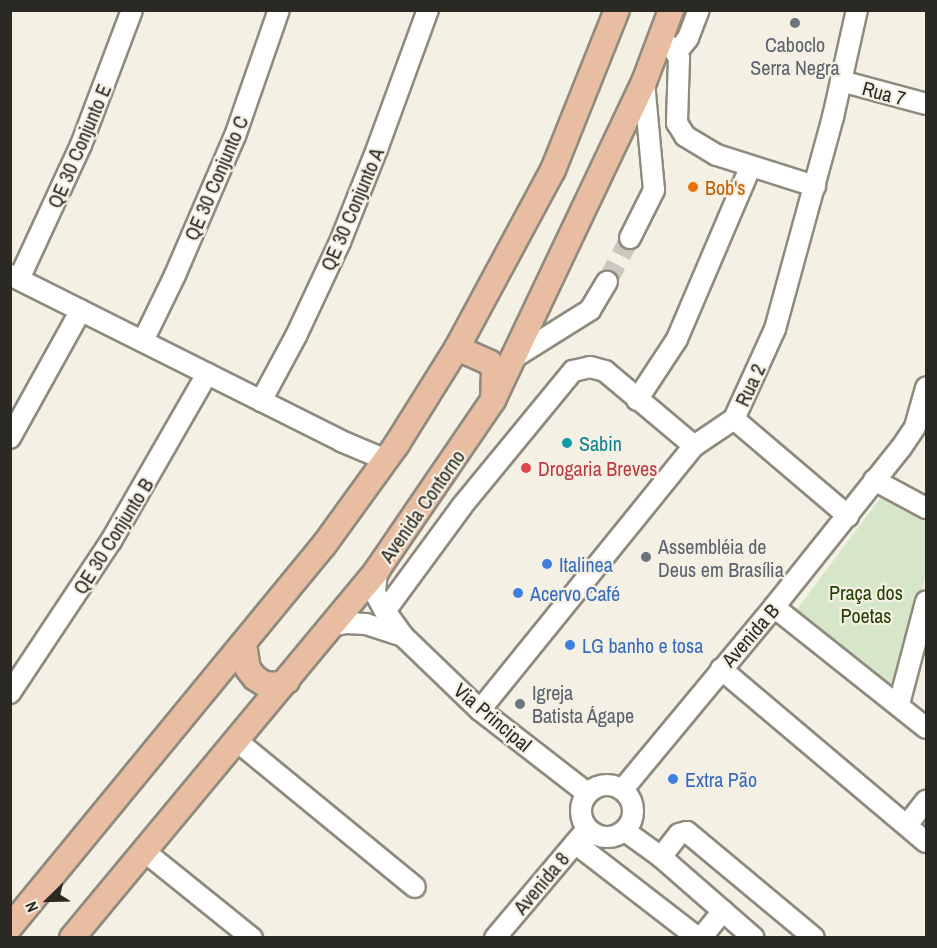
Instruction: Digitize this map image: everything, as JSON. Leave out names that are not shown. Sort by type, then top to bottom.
[{"type":"main road","points":[[10,927],[132,782],[196,698],[244,644],[324,545],[386,460],[457,348],[553,170],[617,10]]},
{"type":"main road","name":"Avenida Contorno","points":[[72,938],[378,570],[493,400],[644,82],[668,47],[671,10]]},
{"type":"main road","points":[[457,348],[490,363],[494,371],[493,400]]},
{"type":"main road","points":[[244,644],[248,669],[255,678],[265,684],[277,685],[287,681]]},
{"type":"street","name":"QE 30 Conjunto E","points":[[15,277],[81,145],[132,10]]},
{"type":"street","name":"QE 30 Conjunto C","points":[[143,341],[176,275],[235,136],[279,10]]},
{"type":"street","name":"QE 30 Conjunto A","points":[[261,401],[296,336],[340,242],[428,10]]},
{"type":"street","points":[[699,10],[688,38],[668,47],[680,64],[676,110],[680,130],[717,155],[750,168],[814,186]]},
{"type":"street","name":"Rua 2","points":[[480,710],[694,446],[734,418],[775,329],[858,10]]},
{"type":"street","name":"Rua 7","points":[[841,81],[927,104]]},
{"type":"street","points":[[630,238],[654,190],[644,82]]},
{"type":"street","points":[[638,400],[677,339],[750,168]]},
{"type":"street","points":[[15,277],[341,441],[386,460]]},
{"type":"street","points":[[515,357],[590,310],[607,282]]},
{"type":"street","points":[[10,438],[81,310]]},
{"type":"street","points":[[385,611],[462,506],[573,371],[597,368],[614,379],[694,446]]},
{"type":"street","name":"QE 30 Conjunto B","points":[[10,693],[111,541],[207,374]]},
{"type":"street","name":"Avenida B","points":[[623,789],[848,516],[910,436],[927,388]]},
{"type":"street","points":[[734,418],[848,516]]},
{"type":"street","points":[[874,480],[927,508]]},
{"type":"street","name":"Via Principal","points":[[378,570],[375,592],[403,636],[480,710],[587,793]]},
{"type":"street","points":[[899,704],[927,602]]},
{"type":"street","points":[[774,607],[927,728]]},
{"type":"street","name":"Via Principal","points":[[332,626],[346,623],[366,624],[403,636]]},
{"type":"street","points":[[721,669],[927,842]]},
{"type":"street","points":[[237,741],[415,887]]},
{"type":"street","points":[[581,836],[606,838],[625,831],[634,813],[623,789],[607,784],[587,793],[580,811],[581,836],[699,938],[723,911]]},
{"type":"street","points":[[907,825],[927,801]]},
{"type":"street","points":[[625,831],[661,857],[754,938]]},
{"type":"street","points":[[661,857],[679,834],[687,832],[814,938]]},
{"type":"street","name":"Avenida 8","points":[[495,938],[581,836]]},
{"type":"street","points":[[144,851],[252,938]]},
{"type":"green space","name":"Praça dos Poetas","points":[[884,493],[926,515],[926,574],[897,696],[795,612]]},
{"type":"tunnel","points":[[607,282],[630,238]]},
{"type":"place","name":"Caboclo Serra Negra","points":[[795,23]]},
{"type":"place","name":"Bob's","points":[[693,187]]},
{"type":"place","name":"Sabin","points":[[567,443]]},
{"type":"place","name":"Drogaria Breves","points":[[526,468]]},
{"type":"place","name":"Assembléia de Deus em Brasília","points":[[646,557]]},
{"type":"place","name":"Italinea","points":[[547,564]]},
{"type":"place","name":"Acervo Café","points":[[518,593]]},
{"type":"place","name":"LG banho e tosa","points":[[570,645]]},
{"type":"place","name":"Igreja Batista Ágape","points":[[520,704]]},
{"type":"place","name":"Extra Pão","points":[[673,779]]}]
